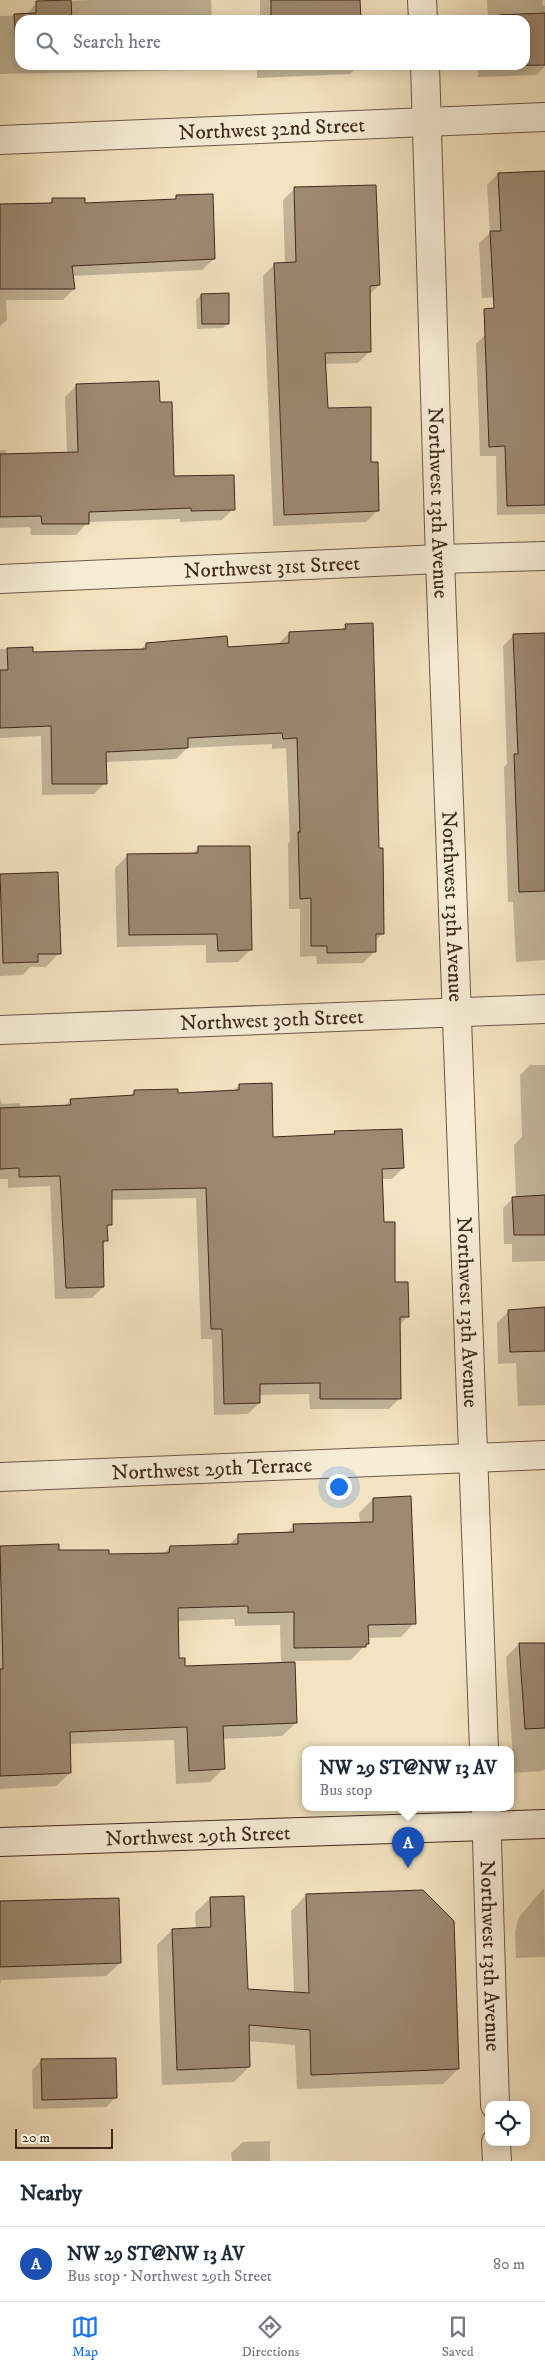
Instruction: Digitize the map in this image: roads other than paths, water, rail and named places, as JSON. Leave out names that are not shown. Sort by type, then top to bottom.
[{"type":"street","points":[[422,0],[423,15]]},
{"type":"street","name":"Northwest 13th Avenue","points":[[425,70],[440,559],[484,1746]]},
{"type":"street","name":"Northwest 32nd Street","points":[[0,140],[545,117]]},
{"type":"street","name":"Northwest 31st Street","points":[[0,579],[545,556]]},
{"type":"street","name":"Northwest 30th Street","points":[[0,1030],[545,1009]]},
{"type":"street","name":"Northwest 29th Terrace","points":[[0,1477],[545,1455]]},
{"type":"street","name":"Northwest 13th Avenue","points":[[487,1816],[495,2101]]},
{"type":"street","name":"Northwest 29th Street","points":[[0,1842],[487,1816],[545,1824]]},
{"type":"street","points":[[496,2146],[497,2161]]},
{"type":"place","name":"NW 29 ST@NW 13 AV","points":[[408,1868]]}]
